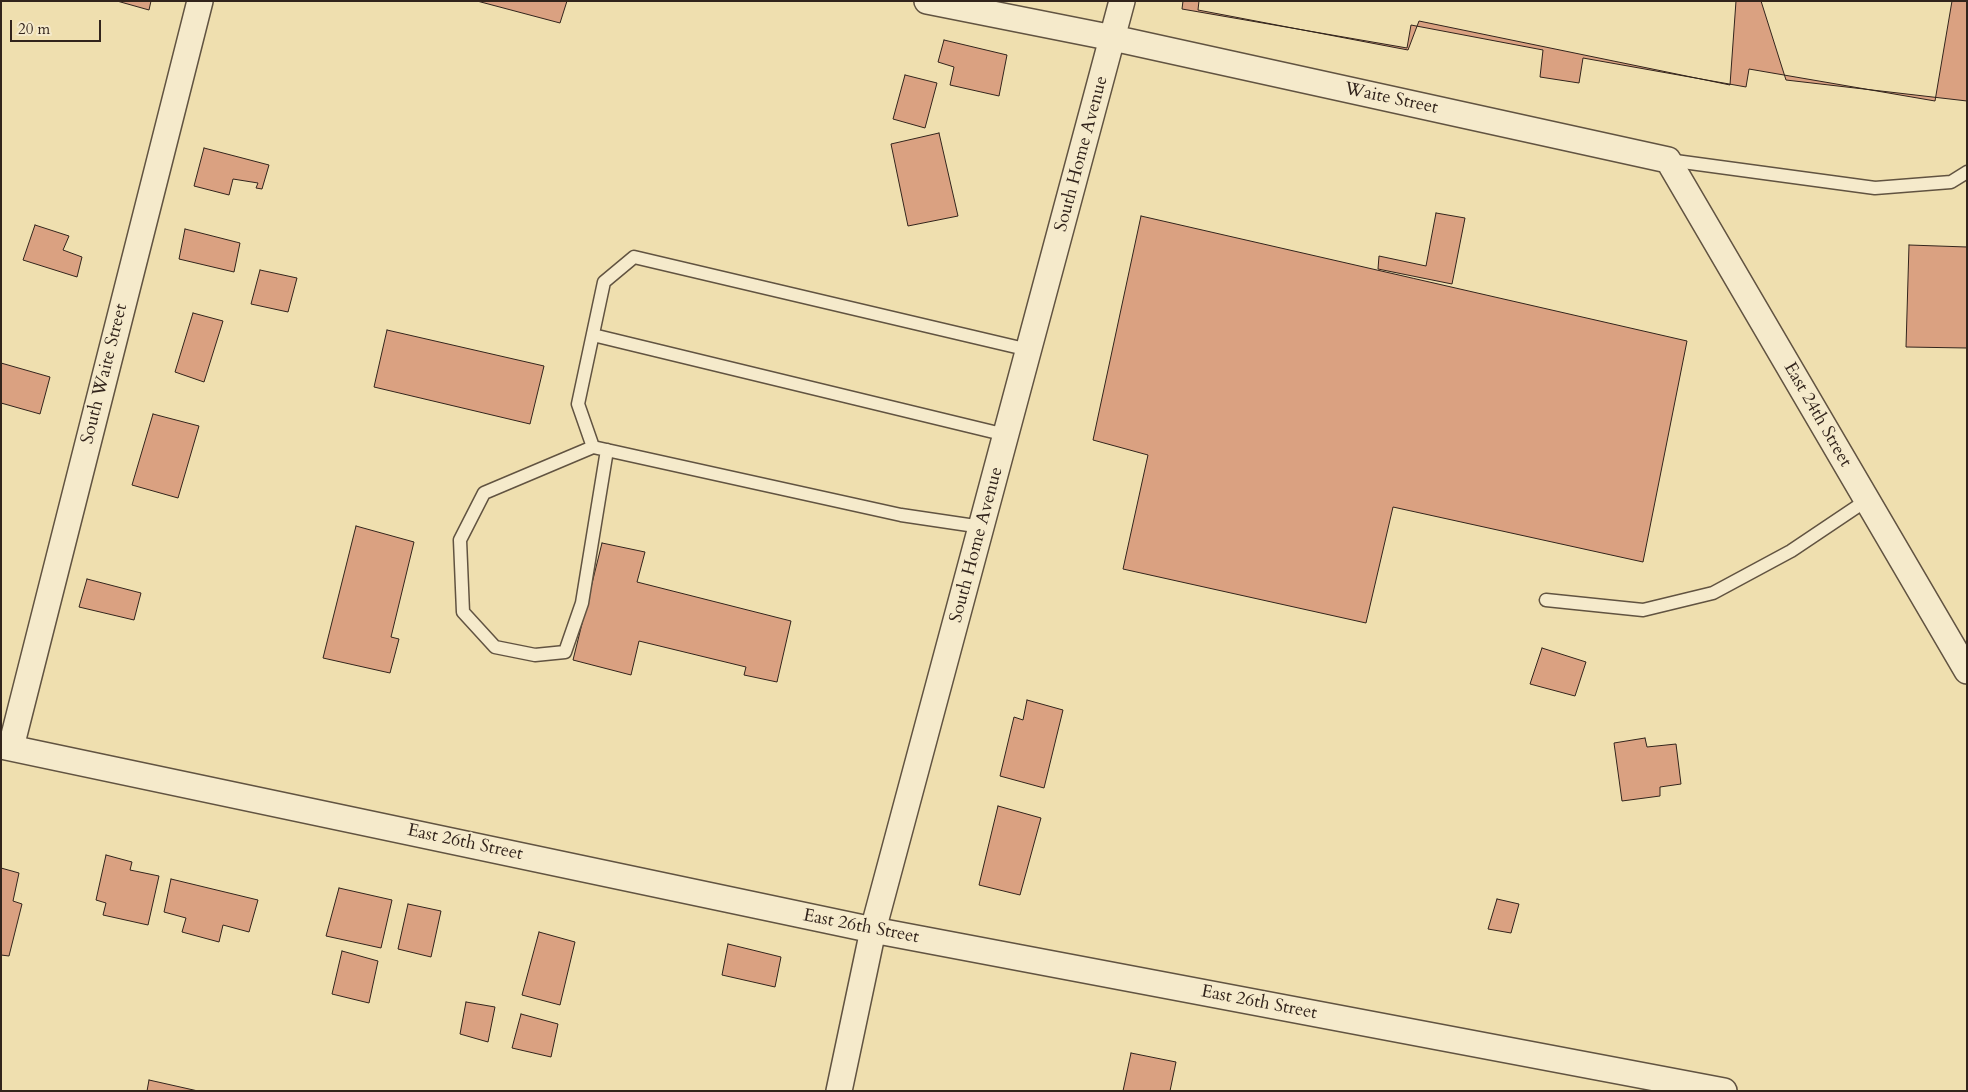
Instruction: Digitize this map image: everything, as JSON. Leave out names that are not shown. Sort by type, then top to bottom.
[{"type":"street","name":"South Waite Street","points":[[6,746],[200,1]]},
{"type":"street","points":[[927,1],[1113,38]]},
{"type":"street","name":"South Home Avenue","points":[[839,1091],[873,930],[1122,1]]},
{"type":"street","name":"Waite Street","points":[[1113,38],[1668,160]]},
{"type":"street","name":"East 24th Street","points":[[1668,160],[1967,671]]},
{"type":"street","name":"East 26th Street","points":[[6,746],[873,930],[1657,1084],[1724,1091]]},
{"type":"lane","points":[[1668,160],[1875,188],[1951,182],[1967,172]]},
{"type":"lane","points":[[594,447],[578,404],[604,282],[634,257],[1029,350]]},
{"type":"lane","points":[[593,335],[1006,434]]},
{"type":"lane","points":[[607,450],[582,603],[565,652],[535,654],[496,647],[463,612],[460,540],[484,493],[594,447],[901,515],[982,527]]},
{"type":"lane","points":[[1546,600],[1643,610],[1713,593],[1792,551],[1867,500]]},
{"type":"building","points":[[117,1],[151,1],[149,10]]},
{"type":"building","points":[[477,1],[567,1],[560,23]]},
{"type":"building","points":[[1183,1],[1952,1],[1935,101],[1749,69],[1746,87],[1583,58],[1579,83],[1540,77],[1543,50],[1411,25],[1407,48],[1182,9]]},
{"type":"building","points":[[1199,1],[1736,1],[1730,85],[1419,21],[1408,50],[1198,10]]},
{"type":"building","points":[[1761,1],[1967,1],[1967,101],[1786,80]]},
{"type":"building","points":[[944,40],[1007,55],[999,96],[950,85],[954,67],[938,62]]},
{"type":"building","points":[[905,75],[937,83],[925,128],[893,119]]},
{"type":"building","points":[[939,133],[958,216],[908,226],[891,144]]},
{"type":"building","points":[[204,148],[269,165],[262,189],[256,188],[258,183],[233,179],[229,195],[194,186]]},
{"type":"building","points":[[1436,213],[1465,218],[1452,284],[1378,269],[1379,256],[1426,266]]},
{"type":"building","points":[[1141,216],[1687,341],[1643,562],[1393,507],[1366,623],[1123,569],[1148,455],[1093,440]]},
{"type":"building","points":[[35,225],[69,236],[63,250],[82,257],[77,277],[23,260]]},
{"type":"building","points":[[185,229],[240,243],[234,272],[179,259]]},
{"type":"building","points":[[1909,245],[1967,247],[1967,348],[1906,347]]},
{"type":"building","points":[[260,270],[297,278],[288,312],[251,304]]},
{"type":"building","points":[[193,313],[223,321],[204,382],[175,372]]},
{"type":"building","points":[[387,330],[544,366],[530,424],[374,387]]},
{"type":"building","points":[[1,363],[50,377],[40,414],[1,403]]},
{"type":"building","points":[[153,414],[199,426],[178,498],[132,485]]},
{"type":"building","points":[[356,526],[414,542],[391,637],[399,639],[390,673],[323,658]]},
{"type":"building","points":[[602,543],[645,552],[637,582],[791,621],[777,682],[744,675],[746,667],[639,641],[631,675],[573,660]]},
{"type":"building","points":[[87,579],[141,593],[134,620],[79,607]]},
{"type":"building","points":[[1542,648],[1586,662],[1575,696],[1530,684]]},
{"type":"building","points":[[1027,700],[1063,710],[1044,788],[1000,776],[1014,717],[1023,720]]},
{"type":"building","points":[[1645,738],[1647,747],[1676,744],[1681,784],[1660,787],[1660,796],[1622,801],[1614,743]]},
{"type":"building","points":[[998,806],[1041,818],[1020,895],[979,885]]},
{"type":"building","points":[[106,855],[132,862],[130,870],[159,876],[148,925],[103,915],[106,903],[96,900]]},
{"type":"building","points":[[1,868],[19,873],[13,901],[22,904],[9,956],[1,955]]},
{"type":"building","points":[[171,879],[258,900],[249,932],[223,925],[219,942],[182,932],[186,918],[164,912]]},
{"type":"building","points":[[339,888],[392,900],[381,948],[326,936]]},
{"type":"building","points":[[1497,899],[1519,904],[1511,933],[1488,929]]},
{"type":"building","points":[[408,904],[441,911],[431,957],[398,949]]},
{"type":"building","points":[[539,932],[575,942],[560,1005],[522,995]]},
{"type":"building","points":[[728,944],[781,957],[775,987],[722,975]]},
{"type":"building","points":[[342,951],[378,961],[369,1003],[332,994]]},
{"type":"building","points":[[466,1002],[495,1007],[488,1042],[460,1034]]},
{"type":"building","points":[[521,1014],[558,1024],[551,1057],[512,1048]]},
{"type":"building","points":[[1131,1053],[1176,1062],[1170,1091],[1123,1091]]},
{"type":"building","points":[[149,1080],[198,1091],[147,1091]]}]
